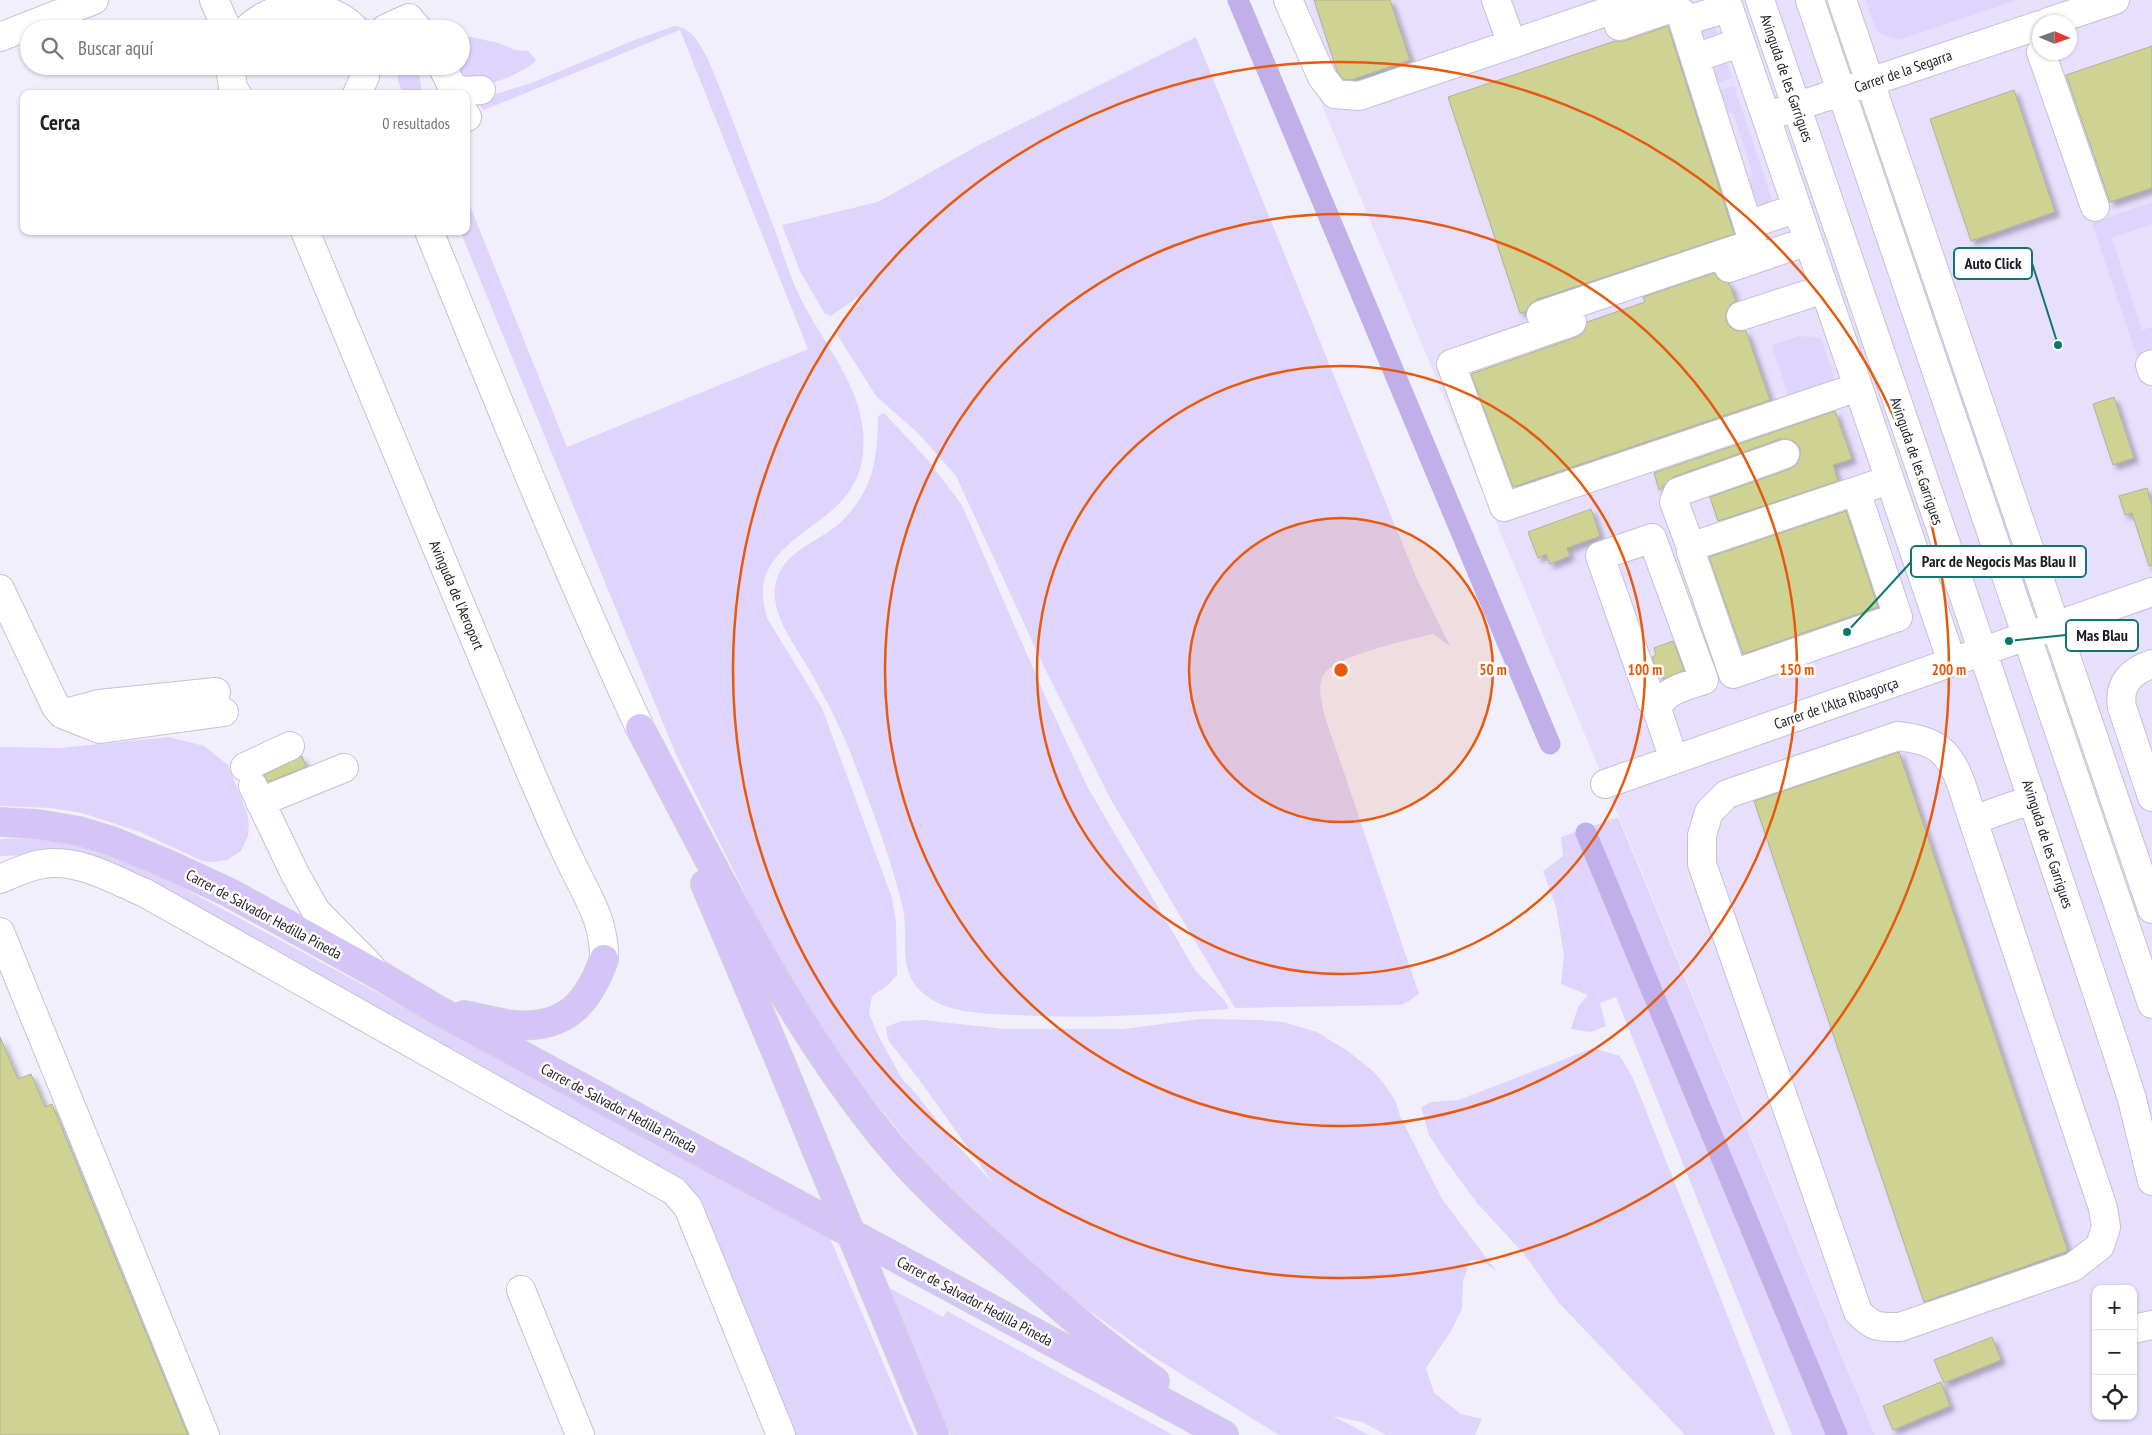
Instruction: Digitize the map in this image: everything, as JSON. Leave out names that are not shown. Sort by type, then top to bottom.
[{"type":"main road","points":[[640,728],[934,1435]]},
{"type":"main road","points":[[640,728],[736,909],[792,1009],[879,1133],[942,1202],[1044,1293],[1125,1360],[1232,1435]]},
{"type":"main road","name":"Carrer de Salvador Hedilla Pineda","points":[[0,822],[45,825],[79,831],[112,841],[230,893],[380,975],[436,1009],[1224,1435]]},
{"type":"main road","points":[[436,1009],[513,1025],[532,1025],[549,1022],[574,1010],[586,998],[596,982],[604,959]]},
{"type":"street","points":[[43,20],[94,0]]},
{"type":"street","points":[[214,0],[223,20]]},
{"type":"street","points":[[1288,0],[1322,77],[1335,94],[1359,96],[1641,0]]},
{"type":"street","points":[[1496,0],[1512,44]]},
{"type":"street","name":"Avinguda de les Garrigues","points":[[1760,0],[2033,799],[2126,1080],[2152,1181]]},
{"type":"street","points":[[1810,0],[2152,1004]]},
{"type":"street","points":[[1842,0],[2152,909]]},
{"type":"street","name":"Carrer de la Segarra","points":[[2077,18],[2115,0]]},
{"type":"street","points":[[255,20],[258,16],[277,6],[296,1],[334,5],[347,20]]},
{"type":"street","points":[[1683,20],[1727,4],[1952,662]]},
{"type":"street","points":[[1445,86],[1672,8],[1681,12],[1752,238],[1749,245],[1523,322]]},
{"type":"street","points":[[0,37],[20,29]]},
{"type":"street","name":"Carrer de la Segarra","points":[[1766,117],[1870,82],[2032,37]]},
{"type":"street","points":[[1696,58],[1740,42]]},
{"type":"street","points":[[2048,60],[2095,207]]},
{"type":"street","points":[[231,75],[234,90]]},
{"type":"street","points":[[1748,225],[1797,208]]},
{"type":"street","name":"Avinguda de l'Aeroport","points":[[307,235],[532,776],[567,855],[595,910],[604,942],[604,959]]},
{"type":"street","points":[[431,235],[540,502],[606,655],[640,728]]},
{"type":"street","points":[[1808,241],[1451,364],[1504,507],[1858,387]]},
{"type":"street","points":[[1741,316],[1824,289]]},
{"type":"street","points":[[2152,364],[2150,364],[2152,371]]},
{"type":"street","points":[[1699,544],[1689,542],[1674,502],[1678,492],[1785,454]]},
{"type":"street","points":[[1856,491],[1898,617],[1733,674],[1691,552],[1699,544],[1856,491],[1890,480]]},
{"type":"street","points":[[1658,713],[1661,699],[1666,694],[1704,680],[1652,538],[1600,556],[1651,701],[1658,713],[1674,760]]},
{"type":"street","points":[[0,589],[56,707],[62,714],[99,704],[220,702]]},
{"type":"street","name":"Carrer de l'Alta Ribagorça","points":[[1605,784],[2152,592]]},
{"type":"street","points":[[2152,664],[2138,670],[2129,677],[2123,686],[2121,696],[2122,708],[2152,797]]},
{"type":"street","points":[[1898,736],[1920,740],[1940,749],[1953,766],[1973,820],[2103,1208],[2106,1227],[2100,1246],[2073,1267],[1900,1326],[1881,1327],[1869,1323],[1858,1312],[1702,864],[1702,835],[1709,812],[1726,794],[1898,736]]},
{"type":"street","points":[[253,785],[290,746]]},
{"type":"street","points":[[253,785],[344,768]]},
{"type":"street","points":[[253,785],[295,874],[316,911],[380,975]]},
{"type":"street","points":[[1973,820],[2033,799]]},
{"type":"street","points":[[0,879],[38,865],[60,863],[88,869],[145,893],[674,1192],[688,1207],[781,1435]]},
{"type":"street","points":[[0,932],[205,1435]]},
{"type":"street","points":[[521,1290],[580,1435]]},
{"type":"street","points":[[2137,1328],[2152,1325]]},
{"type":"shaded area","points":[[1278,0],[2152,0],[2152,1435],[1875,1435]]},
{"type":"shaded area","points":[[1866,0],[2017,0],[1902,39],[1892,38],[1880,33],[1873,23]]},
{"type":"shaded area","points":[[675,26],[687,30],[699,43],[708,59],[733,121],[789,272],[811,318],[844,372],[853,391],[859,411],[863,431],[863,453],[858,474],[849,492],[837,506],[779,554],[765,576],[763,594],[767,618],[822,708],[892,898],[896,923],[897,975],[888,985],[872,996],[869,1013],[878,1035],[902,1079],[955,1143],[994,1184],[918,1078],[888,1040],[886,1027],[901,1021],[923,1020],[1004,1029],[1123,1029],[1200,1019],[1283,1022],[1317,1032],[1349,1052],[1374,1072],[1384,1084],[1395,1100],[1401,1118],[1442,1199],[1497,1272],[1481,1260],[1470,1261],[1463,1281],[1462,1309],[1451,1331],[1426,1368],[1434,1393],[1461,1414],[1482,1419],[1475,1435],[1386,1435],[1362,1422],[1333,1416],[1369,1435],[1279,1435],[1149,1354],[1074,1300],[1004,1244],[940,1182],[871,1097],[813,1020],[756,916],[677,757],[462,235],[470,235],[470,206],[567,447],[808,349],[680,30],[484,110],[478,104],[490,94],[534,82],[637,39]]},
{"type":"shaded area","points":[[1715,27],[1720,41],[1704,47],[1693,34]]},
{"type":"shaded area","points":[[470,37],[499,43],[515,50],[528,51],[536,60],[525,69],[499,81],[483,83],[468,79],[463,75],[470,75]]},
{"type":"shaded area","points":[[1196,37],[1416,577],[1450,646],[1433,634],[1392,644],[1343,660],[1325,673],[1321,682],[1320,693],[1324,714],[1419,994],[1401,1005],[1235,1008],[1110,798],[1044,667],[956,476],[919,434],[876,396],[838,336],[839,325],[842,320],[862,299],[858,297],[831,316],[825,314],[800,271],[782,225],[878,202],[977,146]]},
{"type":"shaded area","points":[[1724,55],[1732,78],[1716,83],[1709,60]]},
{"type":"shaded area","points":[[398,75],[419,75],[421,90],[401,90]]},
{"type":"shaded area","points":[[1734,86],[1773,203],[1759,208],[1751,205],[1742,179],[1753,175],[1733,112],[1721,115],[1716,99],[1720,90]]},
{"type":"shaded area","points":[[2152,202],[2152,224],[2112,238],[2142,330],[2152,327],[2152,352],[2137,357],[2092,223]]},
{"type":"shaded area","points":[[1799,336],[1821,338],[1837,386],[1790,402],[1772,345]]},
{"type":"shaded area","points":[[884,413],[928,460],[962,505],[1046,698],[1088,788],[1195,970],[1225,1001],[1229,1009],[1150,1015],[1097,1016],[981,1013],[963,1011],[940,1004],[922,992],[912,980],[906,963],[903,909],[879,828],[849,749],[831,709],[786,631],[777,610],[775,599],[778,575],[784,564],[803,548],[835,527],[844,519],[862,495],[868,483],[875,458],[878,416]]},
{"type":"shaded area","points":[[169,737],[204,746],[228,765],[247,812],[249,825],[248,836],[241,851],[227,860],[202,861],[140,832],[82,813],[51,808],[0,806],[0,747],[60,748]]},
{"type":"shaded area","points":[[1618,817],[1875,1435],[1792,1435],[1616,997],[1600,1003],[1606,1026],[1590,1032],[1571,1029],[1578,1007],[1588,995],[1561,984],[1564,956],[1556,907],[1543,871],[1563,856],[1561,837]]},
{"type":"shaded area","points":[[38,838],[65,841],[110,855],[167,879],[829,1236],[914,1435],[795,1435],[699,1198],[168,899],[51,854],[0,856],[0,839]]},
{"type":"shaded area","points":[[1593,1048],[1620,1056],[1633,1078],[1775,1435],[1685,1435],[1559,1303],[1524,1254],[1477,1203],[1429,1135],[1421,1107],[1431,1102],[1459,1100]]},
{"type":"shaded area","points":[[882,1284],[943,1317],[947,1311],[1173,1435],[950,1435]]},
{"type":"building","points":[[1314,0],[1390,0],[1410,60],[1351,80],[1343,79],[1337,71]]},
{"type":"building","points":[[1668,26],[1734,234],[1536,300],[1530,304],[1526,312],[1520,313],[1448,97],[1615,41],[1624,41]]},
{"type":"building","points":[[2152,46],[2152,188],[2110,202],[2066,75]]},
{"type":"building","points":[[2014,90],[2055,212],[1971,241],[1930,119]]},
{"type":"building","points":[[1714,273],[1719,280],[1729,283],[1736,301],[1730,305],[1726,312],[1726,321],[1730,327],[1737,331],[1746,331],[1770,400],[1513,487],[1471,374],[1577,337],[1584,332],[1587,322],[1645,302],[1643,297]]},
{"type":"building","points":[[2114,397],[2134,458],[2113,465],[2093,404]]},
{"type":"building","points":[[1835,411],[1852,459],[1833,465],[1838,481],[1718,521],[1710,497],[1790,469],[1797,464],[1800,448],[1795,442],[1780,439],[1673,477],[1659,490],[1654,473]]},
{"type":"building","points":[[2147,488],[2152,506],[2152,565],[2149,566],[2132,513],[2125,515],[2119,496]]},
{"type":"building","points":[[1591,509],[1600,536],[1567,548],[1570,556],[1550,564],[1546,554],[1538,558],[1528,532]]},
{"type":"building","points":[[1846,511],[1878,607],[1743,654],[1709,557]]},
{"type":"building","points":[[1673,641],[1684,670],[1664,679],[1663,676],[1659,677],[1652,657],[1656,655],[1654,648]]},
{"type":"building","points":[[1899,752],[2068,1251],[1924,1302],[1754,801]]},
{"type":"building","points":[[302,756],[306,767],[268,782],[264,775]]},
{"type":"building","points":[[0,1037],[18,1079],[31,1074],[45,1107],[52,1104],[188,1435],[0,1435]]},
{"type":"building","points":[[1992,1337],[2001,1360],[1944,1383],[1934,1360]]},
{"type":"building","points":[[1941,1382],[1950,1406],[1893,1430],[1883,1406]]},
{"type":"waterway","points":[[1238,0],[1550,744]]},
{"type":"waterway","points":[[1586,833],[1837,1435]]},
{"type":"place","name":"Auto Click","points":[[2058,345]]},
{"type":"place","name":"Parc de Negocis Mas Blau II","points":[[1847,632]]},
{"type":"place","name":"Mas Blau","points":[[2009,641]]}]
